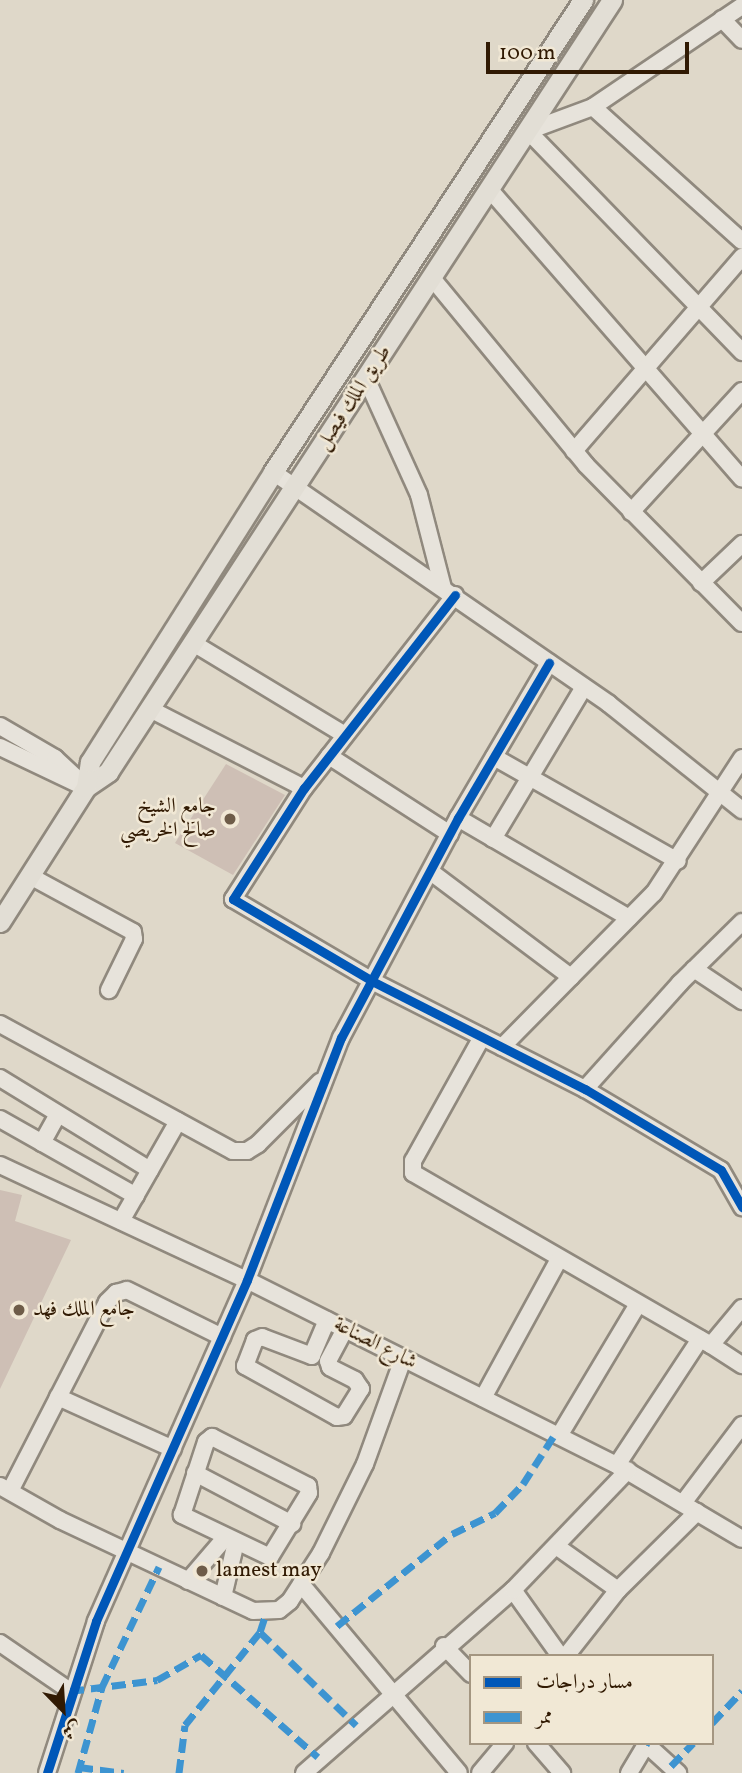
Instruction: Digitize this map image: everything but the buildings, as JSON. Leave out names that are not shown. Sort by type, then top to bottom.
[{"type":"main road","name":"طريق الملك فيصل","points":[[86,788],[90,762],[273,472],[583,0]]},
{"type":"main road","name":"طريق الملك فيصل","points":[[0,922],[86,788],[108,772],[150,709],[296,489],[612,0]]},
{"type":"street","points":[[742,6],[593,107],[528,131],[742,352]]},
{"type":"street","points":[[722,19],[742,40]]},
{"type":"street","points":[[593,107],[742,240]]},
{"type":"street","points":[[490,190],[742,479]]},
{"type":"street","points":[[574,451],[742,257]]},
{"type":"street","points":[[432,278],[574,451],[742,623]]},
{"type":"street","points":[[366,379],[419,495],[449,591]]},
{"type":"street","points":[[631,512],[742,391]]},
{"type":"street","points":[[273,472],[449,591],[584,687],[720,790],[742,810]]},
{"type":"street","points":[[701,583],[742,544]]},
{"type":"street","points":[[449,591],[304,788],[233,899],[372,981],[585,1089],[721,1170],[742,1207]]},
{"type":"street","points":[[193,643],[345,735]]},
{"type":"street","points":[[47,1773],[70,1691],[127,1551],[247,1280],[324,1078],[458,818],[549,663]]},
{"type":"street","points":[[493,839],[584,687]]},
{"type":"street","points":[[150,709],[304,788]]},
{"type":"street","points":[[0,726],[55,758],[86,788]]},
{"type":"street","points":[[0,747],[54,777],[86,788]]},
{"type":"street","points":[[328,756],[450,834]]},
{"type":"street","points":[[494,757],[678,861]]},
{"type":"street","points":[[502,1047],[629,918],[678,861],[742,758]]},
{"type":"street","points":[[458,818],[629,918]]},
{"type":"street","points":[[431,872],[571,977]]},
{"type":"street","points":[[30,876],[82,908],[133,932],[134,939],[108,990]]},
{"type":"street","points":[[585,1089],[694,969],[742,922]]},
{"type":"street","points":[[694,969],[742,1001]]},
{"type":"street","points":[[0,1024],[233,1151],[247,1151],[324,1078]]},
{"type":"street","points":[[482,1037],[413,1161],[413,1173],[742,1365]]},
{"type":"street","points":[[0,1078],[150,1170]]},
{"type":"street","points":[[42,1143],[58,1114]]},
{"type":"street","points":[[0,1119],[136,1196]]},
{"type":"street","points":[[121,1222],[178,1121]]},
{"type":"street","name":"شارع الصناعة","points":[[0,1166],[247,1280],[623,1467],[742,1539]]},
{"type":"street","points":[[483,1398],[559,1259]]},
{"type":"street","points":[[222,1337],[127,1290],[116,1293],[107,1302],[58,1397],[5,1488],[188,1581],[266,1613],[290,1601],[301,1584],[365,1464],[403,1359]]},
{"type":"street","points":[[559,1436],[638,1304]]},
{"type":"street","points":[[304,1773],[444,1646],[513,1590],[556,1546],[623,1467],[706,1342],[742,1308]]},
{"type":"street","points":[[327,1320],[312,1356],[262,1337],[255,1340],[245,1366],[326,1411],[344,1416],[360,1390],[360,1384],[334,1371],[328,1361],[345,1329]]},
{"type":"street","points":[[58,1397],[173,1449]]},
{"type":"street","points":[[568,1654],[618,1590],[690,1508],[742,1425]]},
{"type":"street","points":[[218,1437],[303,1481],[309,1493],[292,1524],[270,1557],[182,1515],[206,1442],[218,1437]]},
{"type":"street","points":[[195,1473],[292,1524]]},
{"type":"street","points":[[223,1597],[230,1540]]},
{"type":"street","points":[[188,1581],[230,1540]]},
{"type":"street","points":[[556,1546],[618,1590]]},
{"type":"street","points":[[301,1584],[395,1693],[459,1773]]},
{"type":"street","points":[[513,1590],[559,1654]]},
{"type":"street","points":[[0,1643],[70,1691]]},
{"type":"street","points":[[444,1646],[469,1672]]},
{"type":"street","points":[[480,1773],[503,1745]]},
{"type":"street","points":[[538,1745],[562,1773]]},
{"type":"street","points":[[629,1773],[644,1745]]},
{"type":"street","points":[[646,1745],[678,1773]]},
{"type":"marked path","points":[[337,1626],[452,1534],[495,1513],[523,1484],[555,1434]]},
{"type":"marked path","points":[[78,1773],[102,1687],[159,1567]]},
{"type":"marked path","points":[[179,1773],[185,1725],[260,1632],[266,1613]]},
{"type":"marked path","points":[[260,1632],[356,1725]]},
{"type":"marked path","points":[[70,1691],[157,1680],[201,1655],[318,1757]]},
{"type":"marked path","points":[[714,1721],[742,1691]]},
{"type":"marked path","points":[[671,1766],[691,1745]]},
{"type":"marked path","points":[[79,1767],[124,1773]]},
{"type":"cycle path","points":[[455,595],[304,788],[233,899],[372,981],[585,1089],[721,1170],[742,1207]]},
{"type":"cycle path","points":[[47,1773],[96,1621],[247,1280],[341,1038],[458,818],[549,663]]},
{"type":"place","name":"جامع الشيخ صالح الخريصي","points":[[230,819]]},
{"type":"place","name":"جامع الملك فهد","points":[[19,1310]]},
{"type":"place","name":"lamest may","points":[[202,1571]]}]
